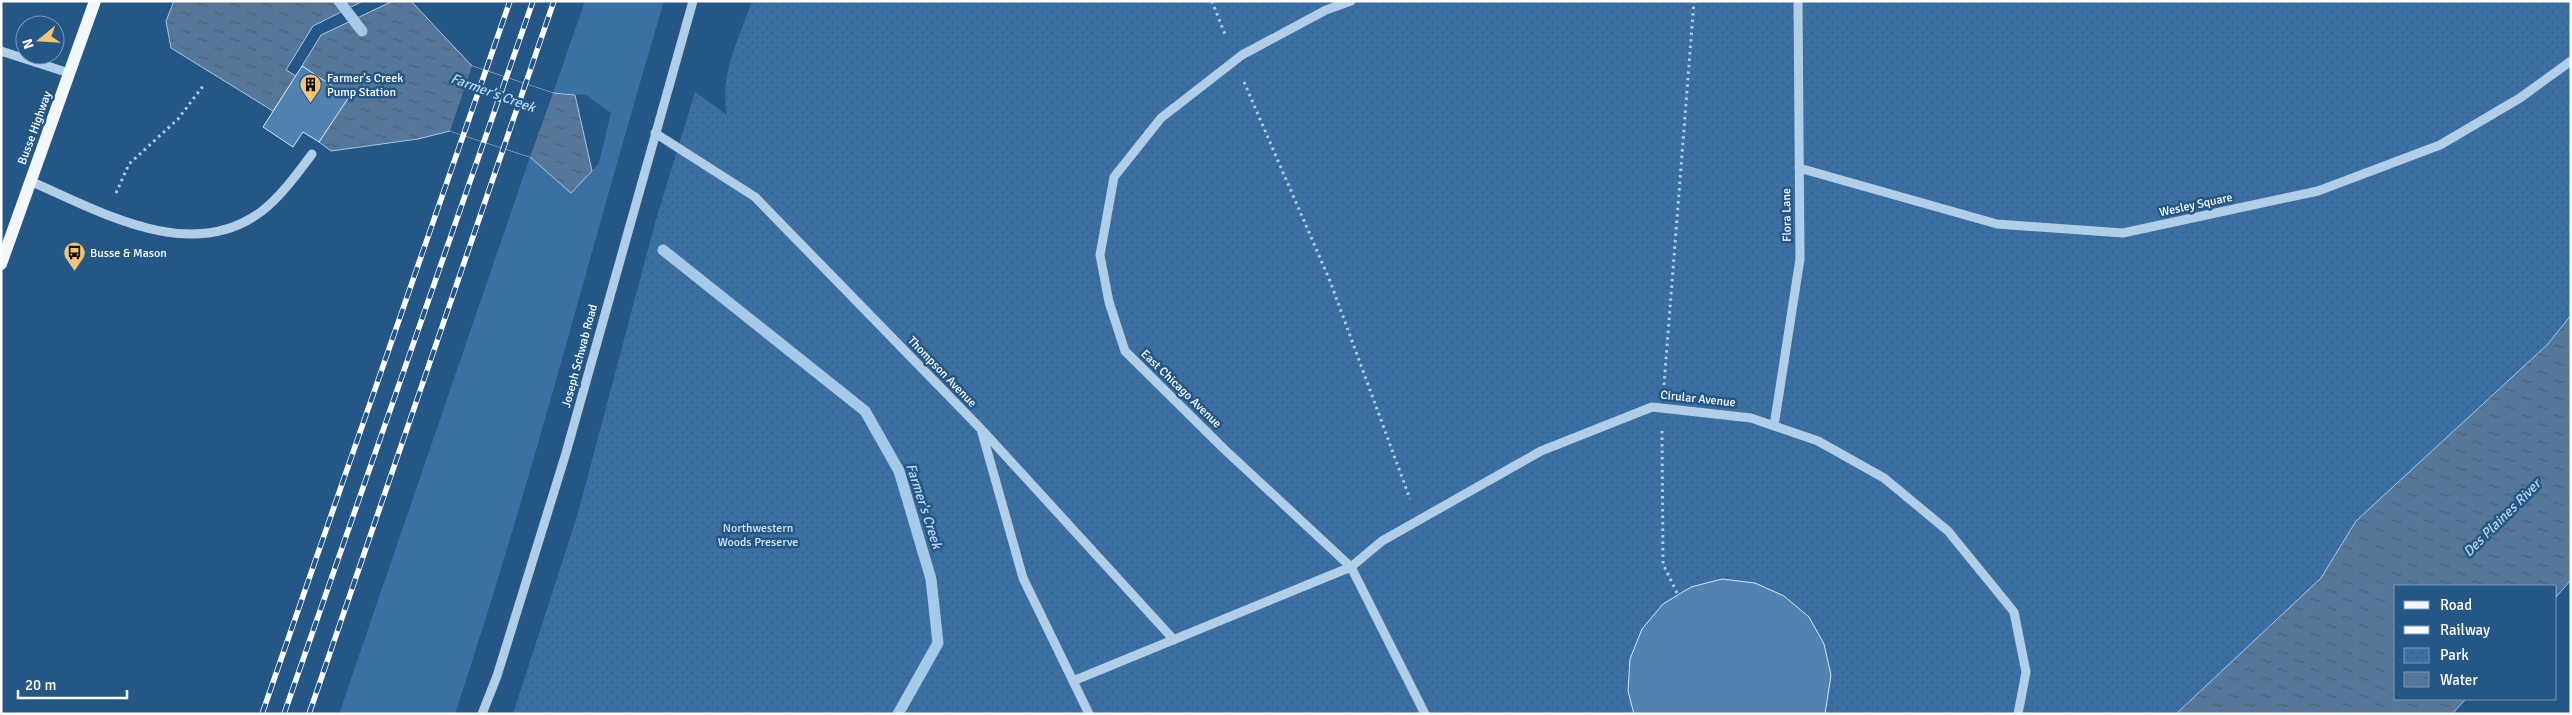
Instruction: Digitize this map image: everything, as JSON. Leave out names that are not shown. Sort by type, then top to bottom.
[{"type":"main road","name":"Busse Highway","points":[[1,264],[95,1]]},
{"type":"street","name":"Joseph Schwab Road","points":[[482,714],[497,676],[566,452],[693,1]]},
{"type":"street","name":"East Chicago Avenue","points":[[1351,1],[1326,10],[1235,60],[1161,118],[1114,177],[1100,255],[1109,302],[1125,351],[1223,448],[1351,567]]},
{"type":"street","name":"Flora Lane","points":[[1774,426],[1800,259],[1798,1]]},
{"type":"street","points":[[1,51],[69,72]]},
{"type":"street","name":"Wesley Square","points":[[1800,168],[1997,224],[2123,233],[2318,191],[2440,145],[2520,98],[2571,61]]},
{"type":"street","name":"Thompson Avenue","points":[[655,133],[755,197],[981,429],[1023,578],[1088,714]]},
{"type":"street","points":[[30,182],[107,214],[156,231],[204,235],[240,224],[262,211],[288,185],[312,154]]},
{"type":"street","name":"Cirular Avenue","points":[[1073,681],[1351,567],[1382,541],[1541,451],[1652,407],[1751,418],[1818,441],[1884,478],[1948,531],[2014,612],[2026,672],[2018,714]]},
{"type":"street","points":[[981,429],[1174,640]]},
{"type":"street","points":[[1351,567],[1425,714]]},
{"type":"path","points":[[1212,1],[1235,60],[1330,281],[1418,521]]},
{"type":"path","points":[[1678,595],[1663,564],[1662,408],[1694,1]]},
{"type":"path","points":[[107,214],[129,164],[178,120],[203,86]]},
{"type":"green space","points":[[585,1],[664,1],[511,537],[455,714],[339,714],[530,157],[571,193],[599,163],[611,113],[586,95],[553,93]]},
{"type":"green space","name":"Northwestern Woods Preserve","points":[[752,1],[2571,1],[2571,315],[2548,344],[2356,521],[2321,578],[2176,714],[513,714],[578,513],[655,223],[695,92],[727,115],[725,100],[728,72],[736,43]]},
{"type":"water","points":[[174,1],[363,1],[313,26],[286,70],[296,76],[273,111],[171,48],[166,21]]},
{"type":"water","points":[[393,1],[411,1],[472,66],[553,93],[575,95],[592,171],[571,193],[530,157],[450,131],[418,139],[331,151],[319,142],[348,97],[302,66],[321,35]]},
{"type":"water","name":"Des Plaines River","points":[[2571,315],[2571,580],[2557,596],[2557,585],[2394,585],[2394,700],[2465,700],[2452,714],[2176,714],[2321,578],[2356,521],[2548,344]]},
{"type":"pier","points":[[472,66],[553,93],[530,157],[450,131]]},
{"type":"building","name":"Farmer's Creek Pump Station","points":[[302,66],[349,97],[319,142],[303,132],[293,147],[263,127]]},
{"type":"building","points":[[1722,579],[1755,583],[1784,596],[1809,617],[1824,644],[1831,675],[1825,714],[1634,714],[1628,691],[1630,659],[1642,629],[1663,604],[1691,587]]},
{"type":"waterway","name":"Farmer's Creek","points":[[339,1],[362,31]]},
{"type":"waterway","name":"Farmer's Creek","points":[[663,250],[865,411],[899,471],[931,579],[938,643],[898,714]]},
{"type":"railway","points":[[262,714],[510,1]]},
{"type":"railway","points":[[284,714],[533,1]]},
{"type":"railway","points":[[309,714],[554,1]]},
{"type":"place","name":"Farmer's Creek Pump Station","points":[[311,104]]},
{"type":"place","name":"Busse & Mason","points":[[74,272]]}]
